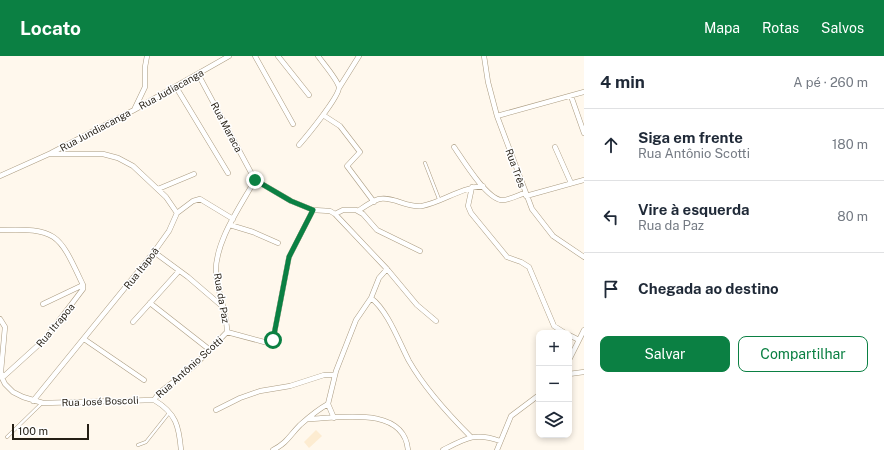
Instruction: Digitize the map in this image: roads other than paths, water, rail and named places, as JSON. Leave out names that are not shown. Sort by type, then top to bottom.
[{"type":"street","name":"Rua Jundiacanga","points":[[49,154],[134,110],[145,87],[145,67],[147,56]]},
{"type":"street","name":"Rua Judiacanga","points":[[134,110],[230,56]]},
{"type":"street","points":[[255,56],[293,124]]},
{"type":"street","points":[[278,56],[310,95]]},
{"type":"street","points":[[318,56],[339,88]]},
{"type":"street","points":[[299,145],[323,115],[359,56]]},
{"type":"street","name":"Rua Três","points":[[484,56],[497,116],[525,195],[536,215],[553,236],[584,257]]},
{"type":"street","name":"Rua Maraca","points":[[198,74],[255,180]]},
{"type":"street","points":[[176,87],[228,173]]},
{"type":"street","points":[[497,116],[584,92]]},
{"type":"street","points":[[571,96],[584,133]]},
{"type":"street","points":[[323,115],[340,126],[360,152],[347,166],[374,202]]},
{"type":"street","points":[[454,147],[483,186],[496,199],[503,200],[584,180]]},
{"type":"street","points":[[555,147],[571,183]]},
{"type":"street","points":[[0,176],[49,154],[103,154],[118,158],[133,166],[158,189],[177,213],[194,201],[200,199],[233,219]]},
{"type":"street","points":[[158,189],[194,174]]},
{"type":"street","points":[[255,180],[291,201],[313,210],[330,211],[335,214],[387,269],[417,304],[436,321]]},
{"type":"street","name":"Rua da Paz","points":[[227,332],[216,274],[219,252],[233,219],[255,180]]},
{"type":"street","points":[[335,214],[343,210],[358,211],[374,202],[386,199],[414,206],[423,206],[472,187],[483,186]]},
{"type":"street","points":[[472,187],[468,206],[471,213],[507,257],[521,262],[529,267],[554,326],[560,330]]},
{"type":"street","name":"Rua Antônio Scotti","points":[[154,400],[210,350],[227,332],[268,343],[273,340],[289,257],[313,210]]},
{"type":"street","points":[[358,211],[377,230],[420,251]]},
{"type":"street","name":"Rua Itapoã","points":[[33,401],[154,252],[169,231],[177,213]]},
{"type":"street","points":[[230,225],[278,242]]},
{"type":"street","points":[[0,230],[33,229],[47,232],[62,245],[83,285]]},
{"type":"street","points":[[154,252],[223,307]]},
{"type":"street","points":[[334,418],[328,404],[335,375],[356,320],[371,298],[379,278],[387,269]]},
{"type":"street","points":[[133,322],[179,271]]},
{"type":"street","name":"Rua Itrapoa","points":[[43,304],[83,285]]},
{"type":"street","name":"Rua Itrapoa","points":[[2,378],[45,339],[81,293],[83,285]]},
{"type":"street","points":[[371,298],[380,307],[409,360],[423,382],[444,409],[471,438]]},
{"type":"street","points":[[150,303],[210,350]]},
{"type":"street","points":[[1,322],[5,327],[1,370],[2,378],[13,392],[33,401]]},
{"type":"street","points":[[572,354],[584,330]]},
{"type":"street","points":[[572,336],[579,340]]},
{"type":"street","points":[[84,339],[144,380]]},
{"type":"street","points":[[572,374],[584,372]]},
{"type":"street","points":[[216,410],[240,398],[260,391],[290,386],[324,375],[335,375]]},
{"type":"street","points":[[497,450],[511,416],[522,406],[536,397]]},
{"type":"street","points":[[154,400],[170,413],[177,423],[181,450]]},
{"type":"street","name":"Rua José Boscoli","points":[[33,401],[43,403],[154,400]]},
{"type":"street","points":[[273,450],[287,442],[313,413],[328,404]]},
{"type":"street","points":[[308,418],[365,417],[386,421],[400,430],[406,440],[408,450]]},
{"type":"street","points":[[443,450],[482,435],[500,441]]},
{"type":"lane","points":[[425,162],[439,199]]},
{"type":"lane","points":[[7,437],[43,403]]},
{"type":"lane","points":[[138,445],[146,442],[170,413]]}]
